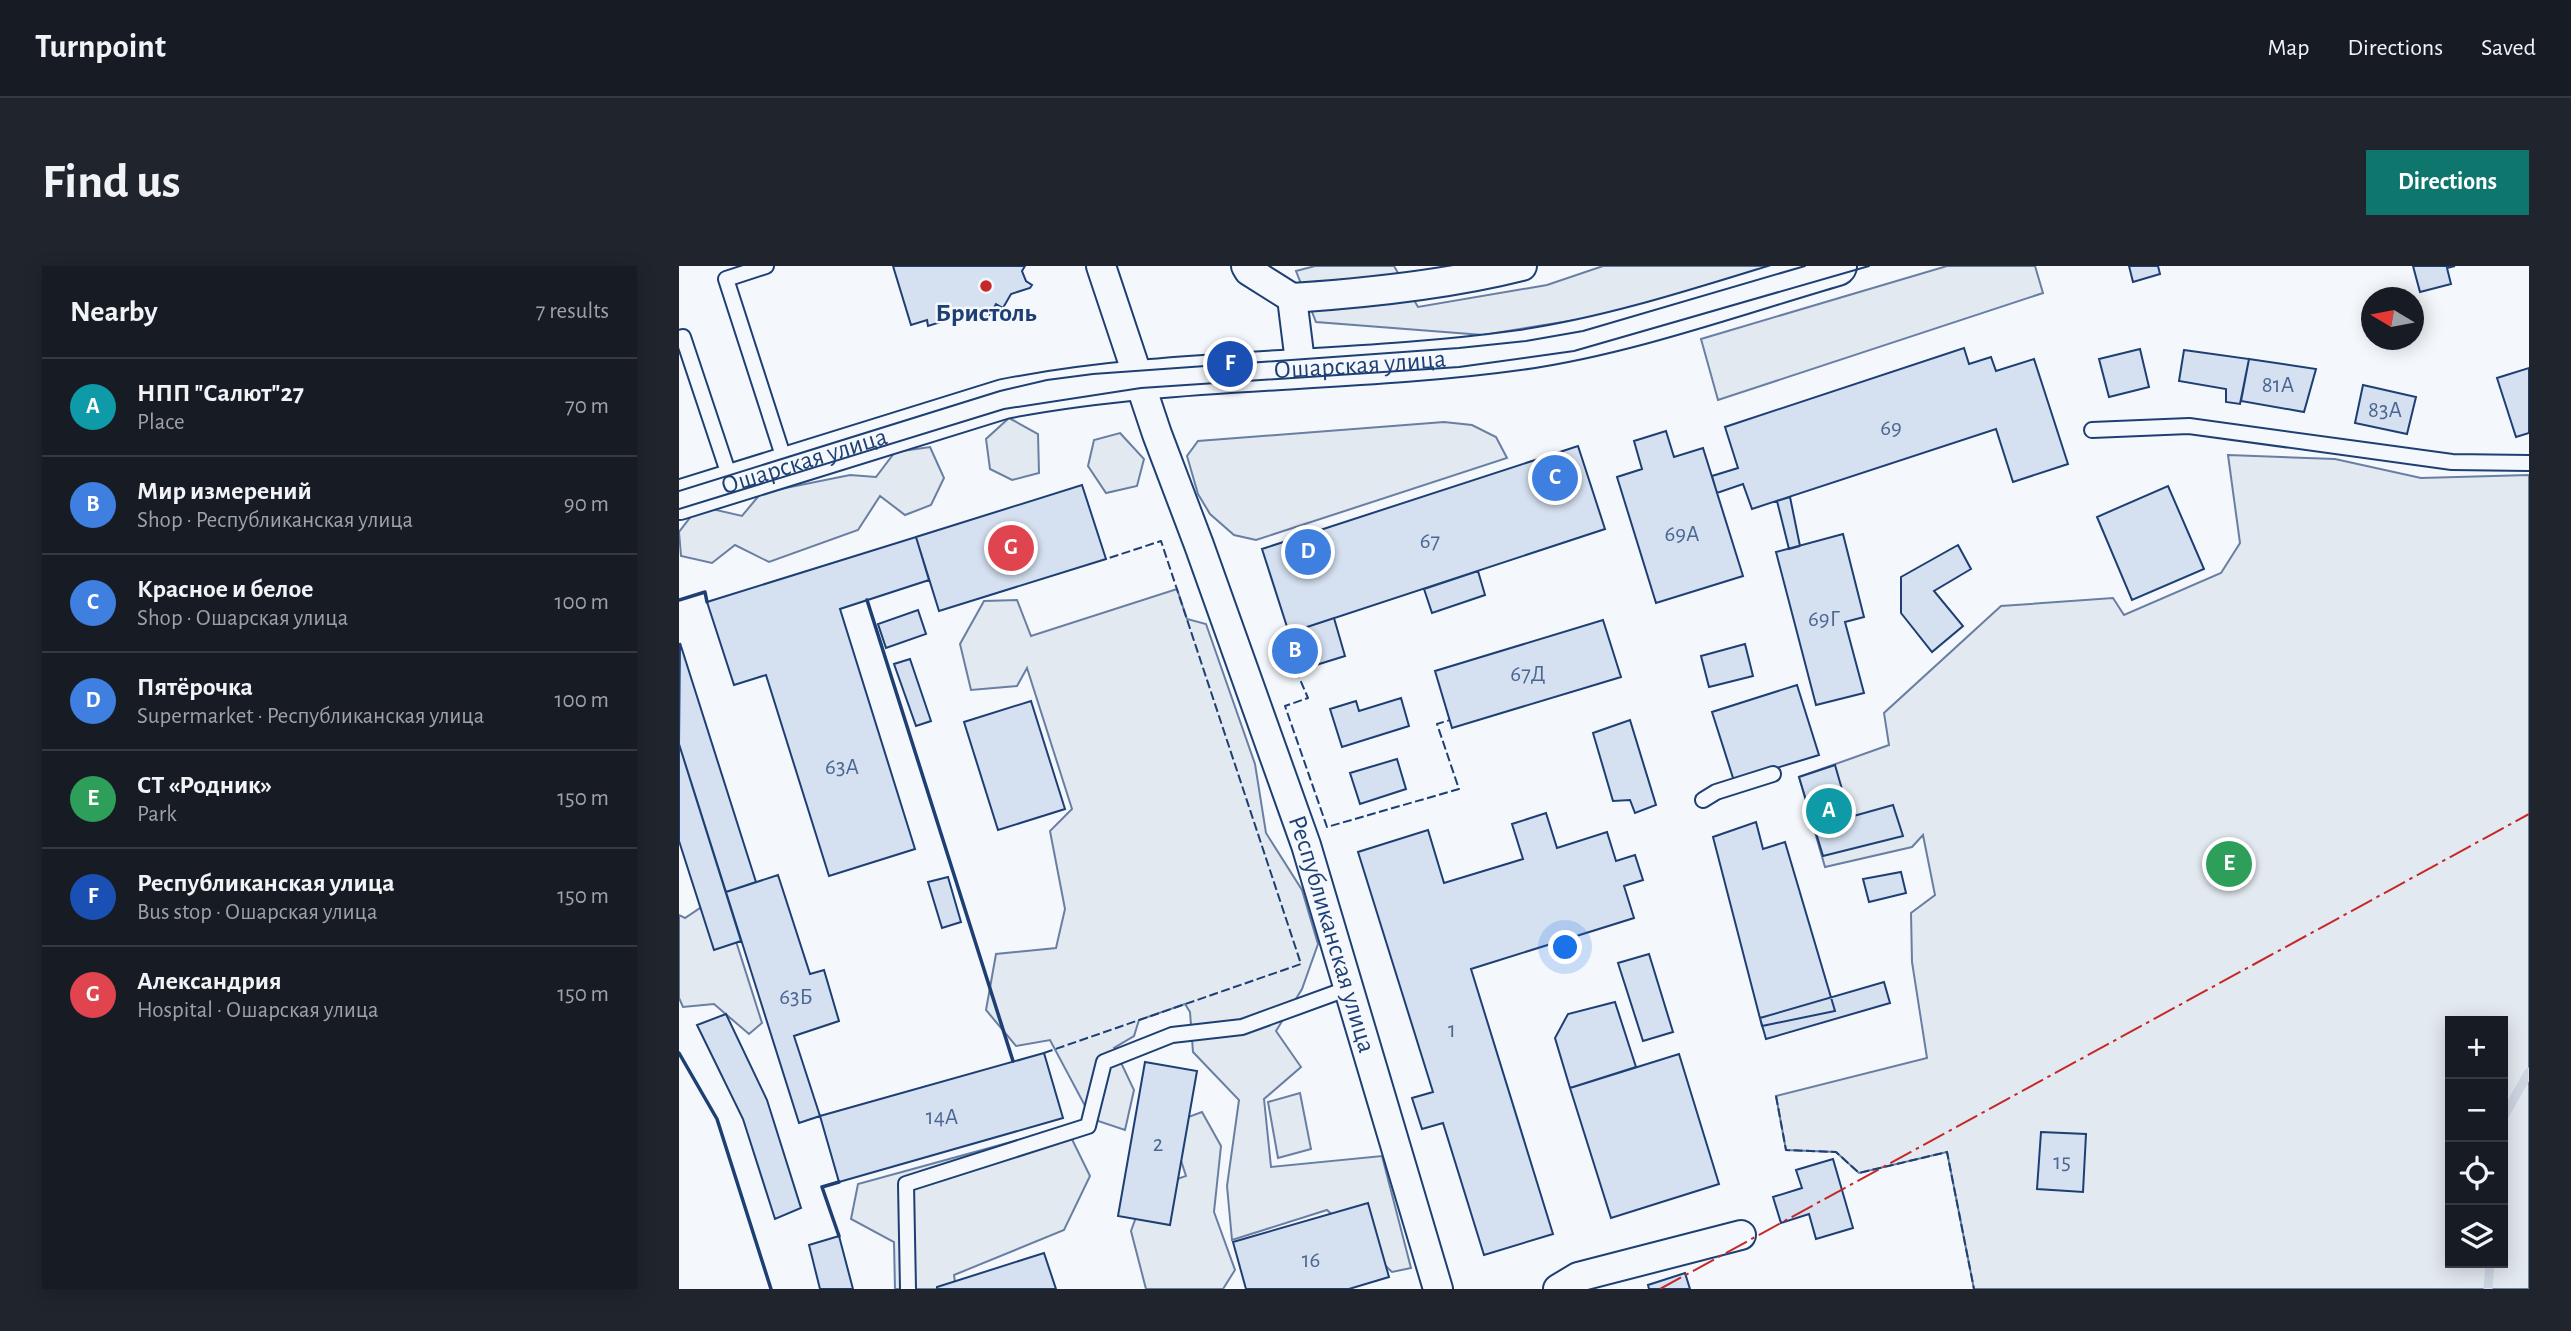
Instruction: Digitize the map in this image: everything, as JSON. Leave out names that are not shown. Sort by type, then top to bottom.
[{"type":"street","name":"Республиканская улица","points":[[1101,266],[1138,380],[1306,845],[1438,1289]]},
{"type":"street","points":[[1246,266],[1249,271],[1292,298],[1345,295],[1490,274],[1522,266]]},
{"type":"street","name":"Ошарская улица","points":[[679,500],[1003,399],[1053,389],[1138,380],[1459,357],[1571,341],[1622,329],[1837,266]]},
{"type":"street","points":[[1292,298],[1301,370]]},
{"type":"street","points":[[1558,1289],[1578,1277],[1741,1235]]},
{"type":"lane","points":[[766,266],[726,279],[786,466]]},
{"type":"lane","points":[[679,338],[683,337],[732,483]]},
{"type":"lane","points":[[2092,430],[2189,426],[2452,462],[2529,463]]},
{"type":"lane","points":[[1703,800],[1716,792],[1773,774]]},
{"type":"lane","points":[[908,1289],[906,1185],[1088,1126],[1104,1062],[1172,1035],[1241,1027],[1349,988]]},
{"type":"shaded area","points":[[1315,266],[1394,266],[1418,307],[1547,285],[1603,266],[1775,266],[1619,313],[1483,335],[1316,322],[1296,271]]},
{"type":"shaded area","points":[[1947,266],[2035,266],[2043,293],[1718,400],[1701,339]]},
{"type":"shaded area","points":[[1009,418],[1038,434],[1039,473],[1012,480],[990,469],[986,439]]},
{"type":"shaded area","points":[[1444,422],[1472,425],[1496,437],[1507,458],[1256,540],[1234,535],[1210,514],[1198,494],[1187,456],[1198,441]]},
{"type":"shaded area","points":[[1120,433],[1144,459],[1137,486],[1106,493],[1088,466],[1094,440]]},
{"type":"shaded area","points":[[930,447],[944,478],[931,505],[905,515],[880,496],[858,530],[769,562],[735,545],[712,563],[681,556],[679,532],[699,506],[742,516],[761,493],[850,475],[876,477],[895,452]]},
{"type":"shaded area","points":[[2228,455],[2335,459],[2421,478],[2529,475],[2529,1289],[1974,1289],[1947,1152],[1859,1173],[1836,1152],[1786,1150],[1776,1096],[1927,1058],[1912,962],[1911,913],[1935,895],[1923,835],[1912,847],[1825,867],[1799,777],[1889,745],[1884,713],[2001,606],[2113,598],[2124,615],[2221,573],[2240,543]]},
{"type":"shaded area","points":[[1177,589],[1187,619],[1206,624],[1255,764],[1266,833],[1302,890],[1318,944],[1302,989],[1276,1031],[1301,1067],[1264,1099],[1271,1167],[1382,1156],[1411,1268],[1392,1272],[1327,1210],[1232,1240],[1227,1186],[1239,1100],[1193,1052],[1190,1012],[1185,1004],[1139,1020],[1134,1036],[1114,1048],[1134,1090],[1125,1130],[1092,1119],[1050,1040],[1016,1046],[986,1010],[996,954],[1056,948],[1065,909],[1050,831],[1072,809],[1027,668],[1017,686],[971,690],[960,644],[984,601],[1017,600],[1031,636]]},
{"type":"shaded area","points":[[709,902],[727,913],[762,1023],[749,1034],[714,1004],[683,1007],[679,998],[679,915],[685,918]]},
{"type":"shaded area","points":[[1300,1093],[1311,1149],[1278,1158],[1268,1102]]},
{"type":"shaded area","points":[[1202,1112],[1221,1146],[1214,1212],[1235,1270],[1223,1289],[1146,1289],[1131,1231],[1146,1190],[1186,1176],[1169,1124]]},
{"type":"shaded area","points":[[1066,1127],[1090,1176],[1064,1230],[954,1275],[956,1289],[895,1289],[894,1242],[851,1219],[858,1184]]},
{"type":"building","points":[[893,266],[1025,266],[1022,271],[1026,281],[1032,285],[1011,294],[1003,308],[996,304],[988,318],[976,311],[928,326],[927,320],[911,325]]},
{"type":"building","points":[[2129,266],[2158,266],[2160,274],[2133,282]]},
{"type":"building","points":[[2413,266],[2455,266],[2447,268],[2451,284],[2424,291],[2424,287],[2419,287]]},
{"type":"building","points":[[1964,348],[1969,364],[1991,357],[1996,371],[2034,359],[2068,464],[2013,482],[1996,429],[1752,509],[1743,484],[1717,493],[1712,476],[1738,468],[1725,427]]},
{"type":"building","points":[[2140,349],[2149,387],[2109,397],[2099,359]]},
{"type":"building","points":[[2184,350],[2249,359],[2240,404],[2226,402],[2226,389],[2179,381]]},
{"type":"building","points":[[2249,359],[2316,369],[2304,412],[2241,401]]},
{"type":"building","points":[[2529,368],[2529,433],[2516,437],[2497,378]]},
{"type":"building","points":[[2363,385],[2416,397],[2407,434],[2355,423]]},
{"type":"building","points":[[1666,431],[1674,457],[1703,448],[1743,576],[1656,603],[1617,477],[1642,469],[1634,441]]},
{"type":"building","points":[[1578,446],[1605,529],[1289,633],[1262,549]]},
{"type":"building","points":[[1082,485],[1106,559],[939,611],[916,537]]},
{"type":"building","points":[[2168,486],[2204,569],[2132,600],[2097,517]]},
{"type":"building","points":[[1790,497],[1800,546],[1789,549],[1777,501]]},
{"type":"building","points":[[1843,534],[1864,617],[1845,622],[1864,693],[1816,705],[1776,552]]},
{"type":"building","points":[[916,537],[929,580],[840,609],[915,849],[829,876],[766,675],[734,685],[707,602]]},
{"type":"building","points":[[1958,545],[1971,569],[1934,591],[1963,626],[1932,652],[1901,613],[1901,577]]},
{"type":"building","points":[[1478,571],[1485,595],[1432,613],[1424,589]]},
{"type":"building","points":[[918,610],[926,634],[886,648],[878,624]]},
{"type":"building","points":[[1334,618],[1345,656],[1300,670],[1289,633]]},
{"type":"building","points":[[1603,620],[1621,677],[1452,728],[1435,671]]},
{"type":"building","points":[[680,643],[756,882],[726,892],[679,744]]},
{"type":"building","points":[[1745,644],[1753,676],[1709,687],[1701,656]]},
{"type":"building","points":[[910,659],[931,721],[916,726],[894,664]]},
{"type":"building","points":[[1797,685],[1819,755],[1734,781],[1712,712]]},
{"type":"building","points":[[1401,698],[1409,726],[1342,747],[1330,709],[1356,701],[1359,711]]},
{"type":"building","points":[[1031,701],[1065,809],[998,830],[964,722]]},
{"type":"building","points":[[1630,720],[1656,805],[1635,813],[1630,800],[1613,801],[1593,733]]},
{"type":"building","points":[[679,744],[741,941],[714,950],[679,841]]},
{"type":"building","points":[[1397,759],[1406,789],[1360,804],[1350,773]]},
{"type":"building","points":[[1835,765],[1850,817],[1893,805],[1903,836],[1823,856],[1799,777]]},
{"type":"building","points":[[1546,813],[1557,848],[1607,832],[1616,861],[1635,855],[1643,880],[1624,886],[1634,918],[1471,969],[1553,1234],[1484,1255],[1443,1123],[1422,1129],[1412,1098],[1433,1092],[1358,852],[1428,830],[1444,883],[1523,859],[1512,824]]},
{"type":"building","points":[[1756,822],[1763,849],[1785,842],[1835,1011],[1762,1026],[1713,837]]},
{"type":"building","points":[[1901,872],[1906,893],[1869,902],[1863,879]]},
{"type":"building","points":[[778,875],[810,974],[824,970],[839,1021],[794,1036],[820,1116],[799,1123],[726,892]]},
{"type":"building","points":[[948,877],[961,922],[942,928],[928,882]]},
{"type":"building","points":[[1649,954],[1673,1032],[1643,1041],[1618,963]]},
{"type":"building","points":[[1884,982],[1890,1003],[1766,1039],[1760,1018]]},
{"type":"building","points":[[1615,1002],[1636,1067],[1570,1088],[1555,1038],[1568,1014]]},
{"type":"building","points":[[726,1014],[767,1100],[801,1208],[775,1219],[743,1119],[697,1025]]},
{"type":"building","points":[[1044,1053],[1063,1118],[839,1182],[820,1116]]},
{"type":"building","points":[[1679,1054],[1719,1184],[1611,1218],[1570,1088]]},
{"type":"building","points":[[1145,1062],[1197,1071],[1170,1225],[1118,1216]]},
{"type":"building","points":[[2041,1132],[2086,1134],[2083,1192],[2037,1189]]},
{"type":"building","points":[[1833,1159],[1853,1228],[1816,1239],[1809,1214],[1781,1223],[1773,1197],[1802,1188],[1796,1170]]},
{"type":"building","points":[[1368,1203],[1389,1277],[1349,1289],[1246,1289],[1233,1242]]},
{"type":"building","points":[[839,1236],[853,1289],[820,1289],[809,1245]]},
{"type":"building","points":[[1044,1253],[1056,1289],[937,1289],[937,1287]]},
{"type":"building","points":[[1685,1273],[1690,1289],[1649,1289],[1648,1285]]},
{"type":"waterway","points":[[2508,1109],[2529,1072]]},
{"type":"waterway","points":[[2488,1289],[2490,1268]]},
{"type":"tram line","points":[[679,491],[1000,391],[1047,380],[1093,374],[1526,341],[1583,331],[1805,266]]},
{"type":"tram line","points":[[679,509],[1004,409],[1141,388],[1459,367],[1574,351],[1869,266]]},
{"type":"fence","points":[[1044,1053],[1301,964],[1161,541],[1106,559]]},
{"type":"fence","points":[[1298,661],[1293,663],[1308,698],[1285,706],[1327,827],[1459,789],[1437,724],[1450,720]]},
{"type":"fence","points":[[1776,1096],[1786,1150],[1836,1152],[1859,1173],[1947,1152],[1974,1289]]},
{"type":"wall","points":[[679,600],[705,592],[707,602]]},
{"type":"wall","points":[[867,600],[1013,1061]]},
{"type":"wall","points":[[679,1053],[717,1119],[771,1289]]},
{"type":"wall","points":[[839,1182],[822,1187],[839,1236]]},
{"type":"power","points":[[1660,1289],[2529,814]]},
{"type":"place","name":"Бристоль","points":[[986,286]]},
{"type":"place","name":"Республиканская улица","points":[[1230,364]]},
{"type":"place","name":"Красное и белое","points":[[1555,478]]},
{"type":"place","name":"Александрия","points":[[1011,548]]},
{"type":"place","name":"Пятёрочка","points":[[1308,552]]},
{"type":"place","name":"Мир измерений","points":[[1295,651]]},
{"type":"place","name":"НПП \"Салют\"27","points":[[1829,811]]},
{"type":"place","name":"СТ «Родник»","points":[[2229,864]]}]
